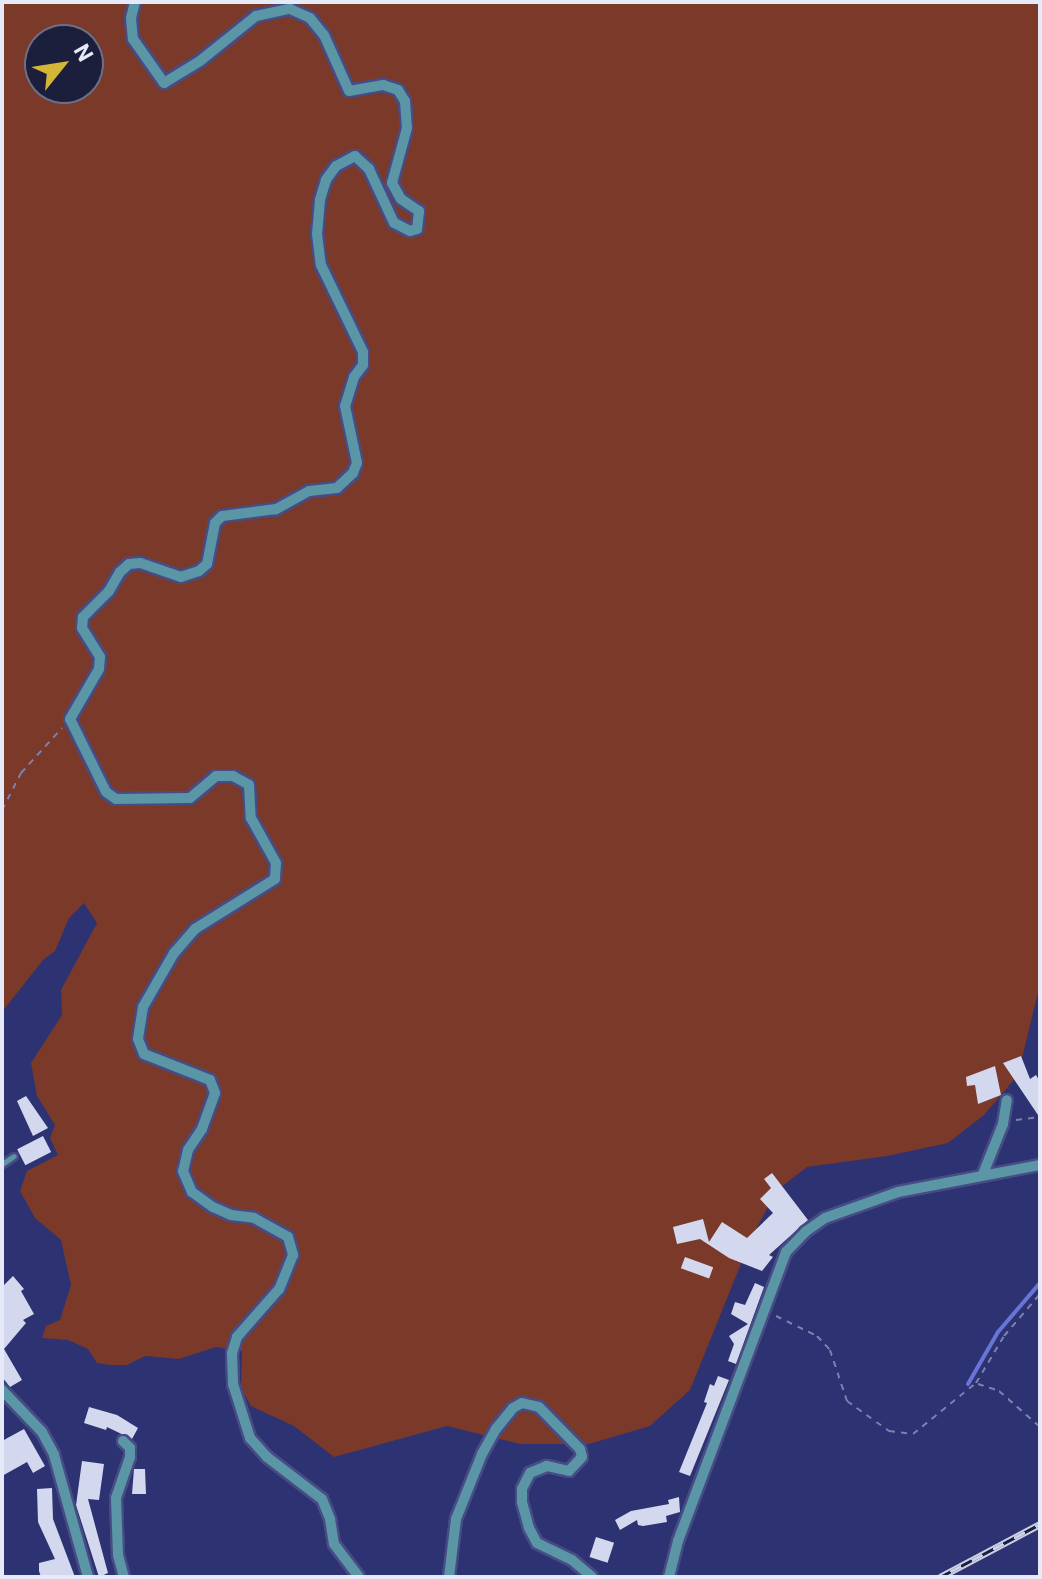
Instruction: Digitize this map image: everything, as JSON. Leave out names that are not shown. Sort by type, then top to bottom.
[{"type":"street","points":[[135,2],[131,18],[133,39],[164,83],[200,61],[256,16],[290,9],[310,18],[324,35],[349,91],[383,85],[398,90],[405,101],[407,128],[392,183],[401,199],[419,211],[417,229],[410,231],[394,223],[363,160],[355,156],[345,159],[331,173],[320,200],[317,234],[321,265],[341,314],[363,352],[363,365],[354,377],[345,406],[355,452],[353,473],[337,488],[309,491],[276,509],[222,516],[215,523],[207,564],[199,571],[181,577],[140,563],[129,564],[120,572],[109,591],[83,617],[82,628],[100,657],[99,669],[70,719],[106,792],[116,799],[190,798],[216,776],[233,776],[249,785],[251,818],[276,863],[275,879],[195,929],[174,953],[143,1007],[138,1039],[144,1054],[210,1080],[215,1093],[202,1129],[188,1150],[183,1171],[192,1192],[213,1207],[231,1215],[254,1218],[288,1237],[293,1255],[279,1289],[237,1337],[232,1353],[233,1384],[250,1438],[267,1457],[322,1499],[330,1519],[334,1544],[359,1577]]},
{"type":"street","points":[[983,1174],[1003,1124],[1007,1100]]},
{"type":"street","points":[[669,1577],[678,1541],[786,1252],[805,1232],[825,1218],[898,1192],[1040,1165]]},
{"type":"street","points":[[2,1390],[42,1432],[54,1455],[88,1577]]},
{"type":"street","points":[[449,1577],[456,1519],[482,1454],[496,1429],[513,1408],[522,1403],[539,1407],[580,1449],[582,1457],[569,1471],[547,1466],[530,1473],[522,1489],[529,1528],[537,1543],[572,1560],[592,1577]]},
{"type":"street","points":[[123,1441],[130,1448],[130,1457],[116,1498],[118,1555],[124,1577]]},
{"type":"lane","points":[[2,1164],[14,1156]]},
{"type":"path","points":[[2,810],[21,773],[70,719]]},
{"type":"path","points":[[1003,1124],[1040,1117]]},
{"type":"path","points":[[763,1313],[784,1318],[817,1336],[830,1350],[847,1401],[889,1431],[913,1434],[976,1383],[1004,1336],[1040,1294]]},
{"type":"path","points":[[976,1383],[999,1391],[1040,1427]]},
{"type":"shaded area","points":[[2,2],[1040,2],[1040,984],[1018,1075],[984,1115],[948,1143],[887,1156],[807,1167],[776,1191],[751,1239],[690,1390],[650,1426],[589,1444],[520,1444],[447,1426],[334,1457],[294,1426],[251,1406],[241,1389],[242,1351],[216,1347],[179,1359],[145,1356],[127,1365],[111,1365],[97,1363],[88,1349],[68,1340],[42,1338],[46,1326],[60,1320],[71,1285],[61,1240],[35,1218],[20,1191],[27,1171],[58,1155],[50,1138],[55,1125],[37,1096],[31,1063],[62,1015],[61,990],[97,923],[84,903],[69,918],[55,951],[43,960],[2,1012]]},
{"type":"building","points":[[1021,1056],[1030,1079],[1036,1075],[1040,1082],[1040,1118],[1003,1063]]},
{"type":"building","points":[[995,1066],[1001,1095],[978,1104],[975,1085],[967,1086],[966,1077]]},
{"type":"building","points":[[26,1096],[48,1128],[33,1136],[17,1101]]},
{"type":"building","points":[[43,1136],[51,1152],[25,1165],[17,1149]]},
{"type":"building","points":[[772,1173],[808,1220],[769,1255],[773,1257],[762,1271],[729,1258],[700,1239],[677,1244],[673,1227],[703,1219],[709,1242],[722,1222],[747,1238],[773,1213],[760,1199],[771,1188],[764,1179]]},
{"type":"building","points":[[685,1257],[713,1267],[709,1279],[681,1268]]},
{"type":"building","points":[[13,1276],[24,1289],[21,1291],[34,1314],[23,1320],[26,1323],[4,1349],[22,1380],[10,1387],[2,1377],[2,1287]]},
{"type":"building","points":[[755,1283],[764,1287],[736,1364],[728,1361],[734,1344],[729,1336],[748,1324],[731,1314],[735,1302],[745,1305]]},
{"type":"building","points":[[718,1376],[729,1380],[690,1476],[679,1472],[707,1403],[704,1402],[710,1384],[714,1386]]},
{"type":"building","points":[[89,1407],[117,1415],[138,1428],[132,1439],[107,1427],[106,1430],[84,1423]]},
{"type":"building","points":[[24,1429],[45,1466],[33,1473],[27,1462],[2,1476],[2,1441]]},
{"type":"building","points":[[82,1461],[104,1464],[99,1500],[88,1499],[108,1573],[99,1577],[76,1505]]},
{"type":"building","points":[[134,1469],[145,1469],[146,1494],[132,1494]]},
{"type":"building","points":[[52,1488],[53,1519],[75,1577],[41,1577],[39,1571],[39,1563],[55,1559],[38,1522],[37,1489]]},
{"type":"building","points":[[679,1497],[680,1512],[666,1516],[667,1522],[643,1526],[638,1525],[637,1520],[620,1530],[615,1520],[631,1511],[669,1504],[668,1500]]},
{"type":"building","points":[[596,1537],[614,1543],[608,1563],[590,1557]]},
{"type":"waterway","points":[[968,1384],[998,1332],[1040,1283]]},
{"type":"waterway","points":[[705,1483],[762,1330]]},
{"type":"railway","points":[[940,1577],[1040,1524]]}]
